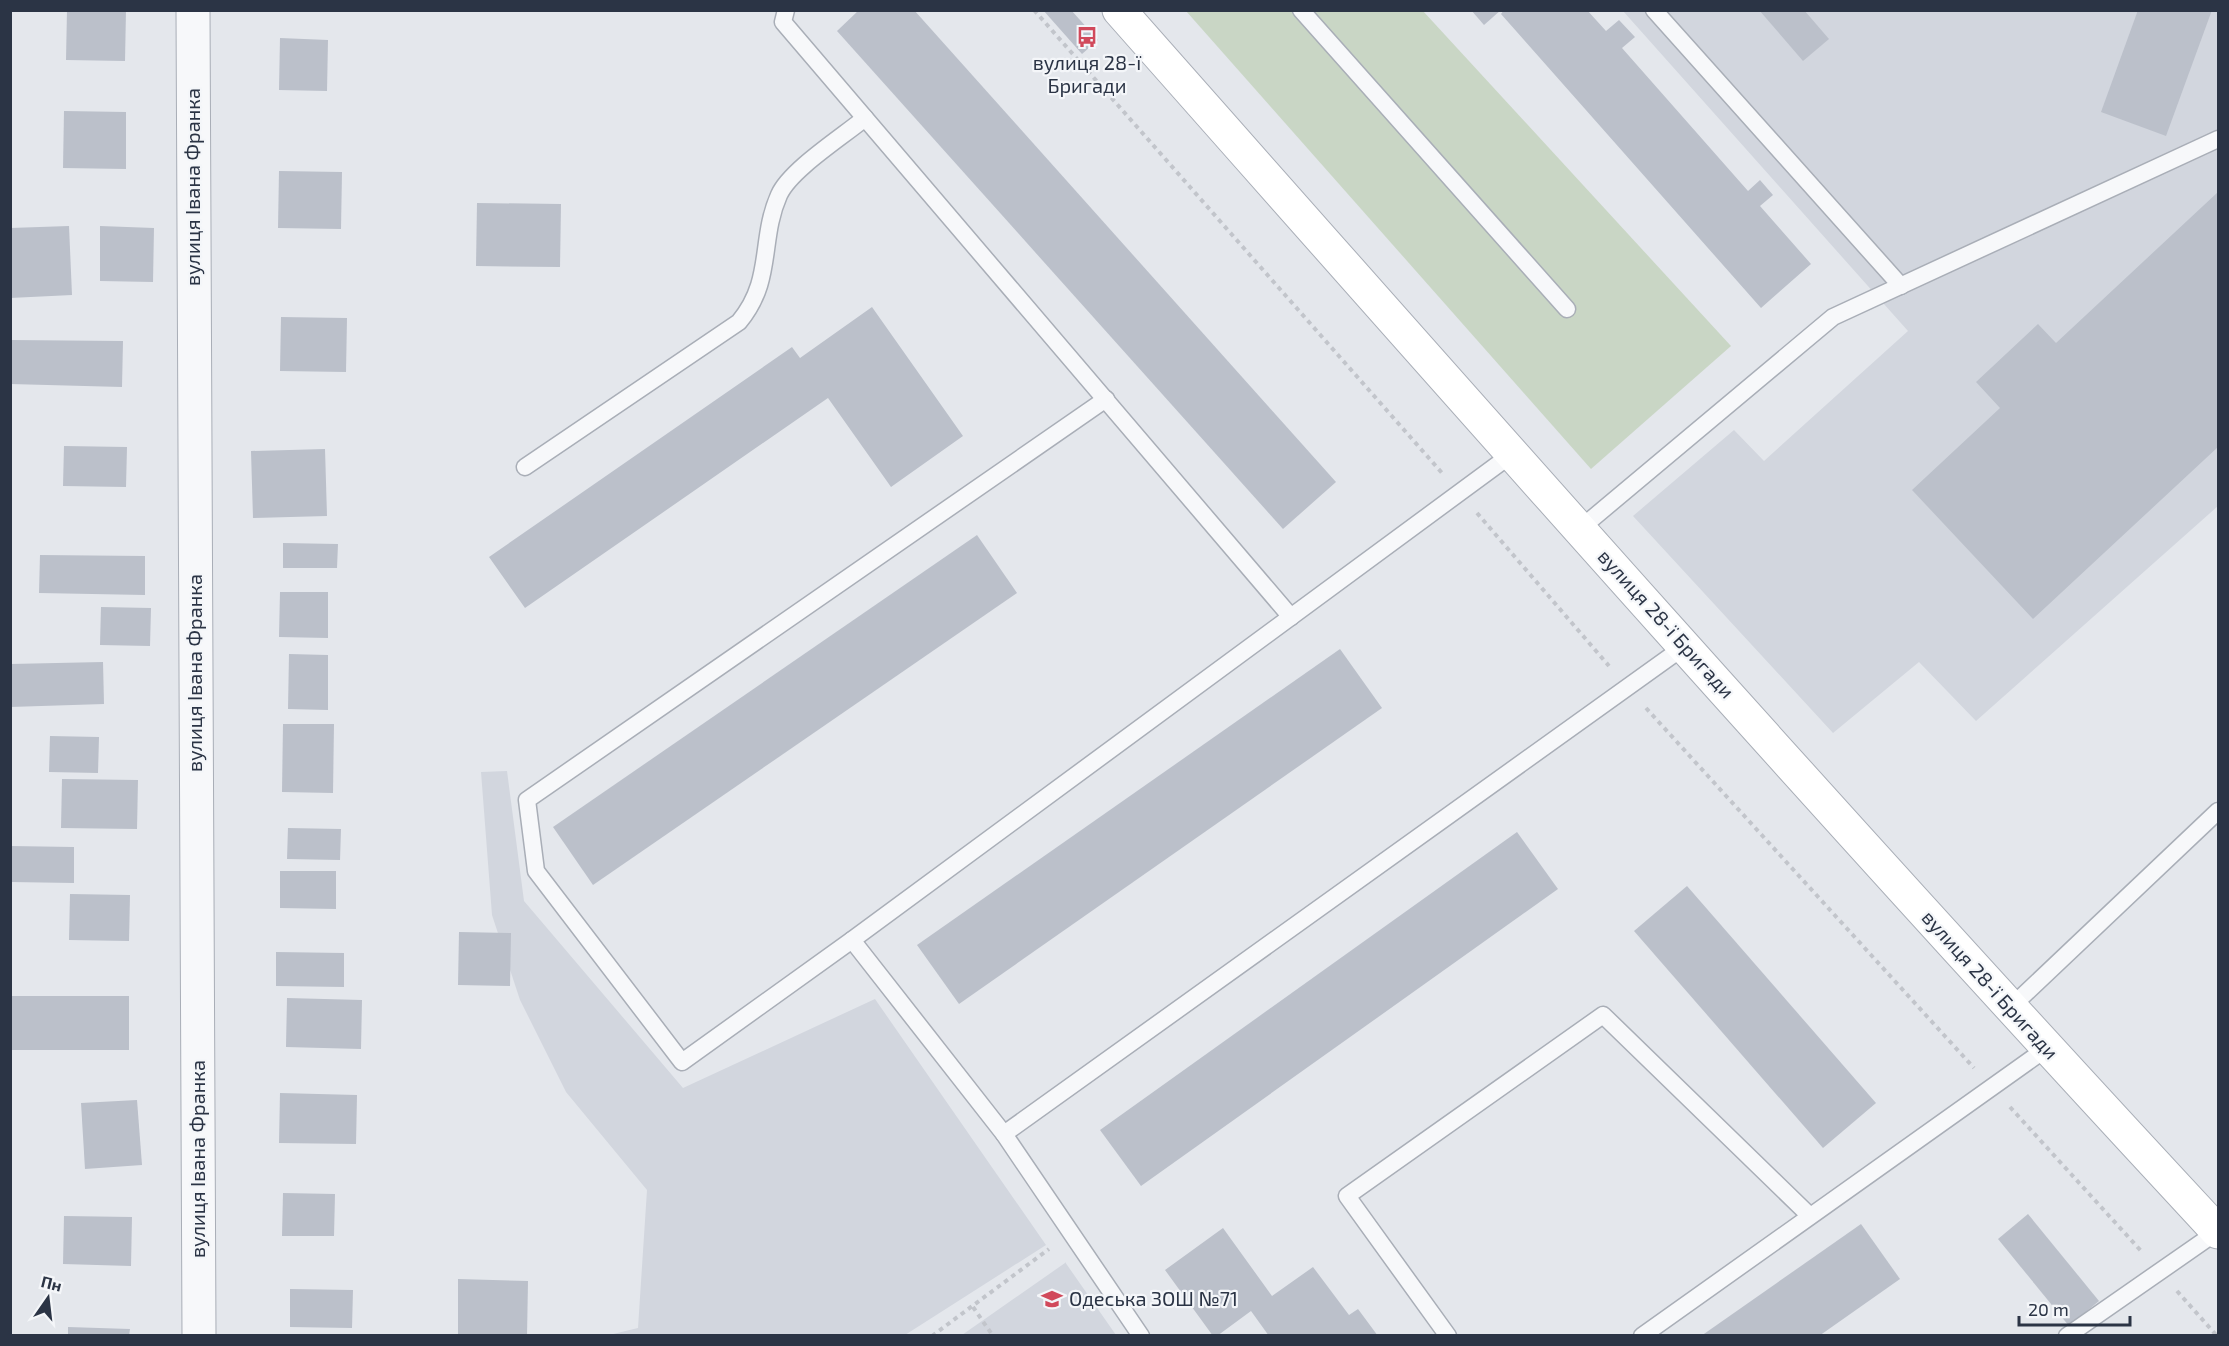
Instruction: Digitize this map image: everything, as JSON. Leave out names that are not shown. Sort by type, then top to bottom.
[{"type":"street","name":"вулиця Івана Франка","points":[[193,10],[199,1335]]},
{"type":"street","name":"вулиця 28-ї Бригади","points":[[1119,10],[1512,454],[1581,528],[2010,1008],[2218,1231]]},
{"type":"lane","points":[[786,10],[783,22],[1291,617]]},
{"type":"lane","points":[[1300,10],[1567,309]]},
{"type":"lane","points":[[1654,10],[1901,286]]},
{"type":"lane","points":[[525,467],[739,322],[752,305],[762,282],[773,213],[780,194],[790,179],[865,118]]},
{"type":"lane","points":[[1581,528],[1833,317],[2218,139]]},
{"type":"lane","points":[[1106,399],[527,800],[536,871],[682,1062],[852,940],[1512,454]]},
{"type":"lane","points":[[1004,1134],[1685,646]]},
{"type":"lane","points":[[2010,1008],[2218,811]]},
{"type":"lane","points":[[852,940],[1004,1134],[1141,1335]]},
{"type":"lane","points":[[1448,1335],[1347,1196],[1603,1016],[1810,1216]]},
{"type":"lane","points":[[1642,1335],[2047,1048]]},
{"type":"lane","points":[[2067,1335],[2218,1231]]},
{"type":"path","points":[[932,1335],[973,1307],[1071,1232]]},
{"type":"path","points":[[973,1307],[993,1335]]},
{"type":"shaded area","points":[[1623,11],[2218,11],[2218,506],[1976,721],[1919,662],[1833,733],[1633,516],[1734,430],[1764,461],[1908,331]]},
{"type":"shaded area","points":[[507,771],[524,901],[683,1088],[875,999],[1046,1245],[905,1335],[609,1335],[638,1328],[647,1190],[566,1092],[520,1000],[492,915],[481,772]]},
{"type":"shaded area","name":"Одеська ЗОШ №71","points":[[1065,1263],[1116,1335],[962,1335]]},
{"type":"green space","points":[[1186,11],[1423,11],[1731,346],[1591,469]]},
{"type":"building","points":[[67,10],[126,10],[125,61],[66,60]]},
{"type":"building","points":[[859,10],[914,10],[1336,482],[1283,529],[837,31]]},
{"type":"building","points":[[1043,10],[1071,10],[1098,40],[1082,54]]},
{"type":"building","points":[[1471,10],[1501,10],[1484,25]]},
{"type":"building","points":[[1504,10],[1587,10],[1606,31],[1619,20],[1635,37],[1622,48],[1748,191],[1760,180],[1773,195],[1760,206],[1811,264],[1761,308],[1501,14]]},
{"type":"building","points":[[1759,10],[1804,10],[1829,39],[1803,61]]},
{"type":"building","points":[[2138,10],[2212,10],[2166,136],[2101,112]]},
{"type":"building","points":[[280,38],[328,40],[327,91],[279,90]]},
{"type":"building","points":[[64,111],[126,112],[126,169],[63,168]]},
{"type":"building","points":[[279,171],[342,172],[341,229],[278,228]]},
{"type":"building","points":[[2218,192],[2218,447],[2033,619],[1912,490],[2000,408],[1976,382],[2038,324],[2056,343]]},
{"type":"building","points":[[477,203],[561,204],[560,267],[476,266]]},
{"type":"building","points":[[69,226],[72,295],[10,298],[10,228]]},
{"type":"building","points":[[100,226],[154,228],[153,282],[100,281]]},
{"type":"building","points":[[872,307],[963,436],[891,487],[828,398],[525,608],[489,557],[792,347],[800,358]]},
{"type":"building","points":[[281,317],[347,318],[346,372],[280,371]]},
{"type":"building","points":[[10,340],[123,341],[122,387],[10,384]]},
{"type":"building","points":[[64,446],[127,447],[126,487],[63,486]]},
{"type":"building","points":[[325,449],[327,516],[253,518],[251,451]]},
{"type":"building","points":[[977,535],[1017,593],[593,885],[553,827]]},
{"type":"building","points":[[283,543],[338,544],[337,568],[283,568]]},
{"type":"building","points":[[40,555],[145,556],[145,595],[39,593]]},
{"type":"building","points":[[280,592],[328,592],[328,638],[279,637]]},
{"type":"building","points":[[101,607],[151,608],[150,646],[100,645]]},
{"type":"building","points":[[1340,649],[1382,708],[959,1004],[917,945]]},
{"type":"building","points":[[289,654],[328,655],[328,710],[288,709]]},
{"type":"building","points":[[103,662],[104,704],[10,707],[10,664]]},
{"type":"building","points":[[283,724],[334,724],[333,793],[282,792]]},
{"type":"building","points":[[50,736],[99,737],[98,773],[49,772]]},
{"type":"building","points":[[62,779],[138,780],[137,829],[61,828]]},
{"type":"building","points":[[288,828],[341,829],[340,860],[287,859]]},
{"type":"building","points":[[1517,832],[1558,889],[1141,1186],[1100,1130]]},
{"type":"building","points":[[10,846],[74,847],[74,883],[10,882]]},
{"type":"building","points":[[280,871],[336,871],[336,909],[280,908]]},
{"type":"building","points":[[1687,886],[1876,1103],[1823,1148],[1634,931]]},
{"type":"building","points":[[70,894],[130,895],[129,941],[69,940]]},
{"type":"building","points":[[459,932],[511,933],[510,986],[458,985]]},
{"type":"building","points":[[276,952],[344,953],[344,987],[276,986]]},
{"type":"building","points":[[10,996],[129,996],[129,1050],[10,1050]]},
{"type":"building","points":[[287,998],[362,1000],[361,1049],[286,1047]]},
{"type":"building","points":[[280,1093],[357,1095],[356,1144],[279,1143]]},
{"type":"building","points":[[137,1100],[142,1165],[85,1169],[81,1103]]},
{"type":"building","points":[[283,1193],[335,1194],[334,1236],[282,1236]]},
{"type":"building","points":[[2028,1214],[2099,1301],[2069,1326],[1998,1239]]},
{"type":"building","points":[[64,1216],[132,1217],[131,1266],[63,1264]]},
{"type":"building","points":[[1861,1224],[1900,1279],[1819,1336],[1701,1336]]},
{"type":"building","points":[[1223,1228],[1272,1296],[1313,1267],[1349,1315],[1358,1309],[1378,1336],[1269,1336],[1251,1311],[1217,1336],[1213,1336],[1165,1270]]},
{"type":"building","points":[[458,1279],[528,1281],[527,1336],[458,1336]]},
{"type":"building","points":[[290,1289],[353,1290],[352,1328],[290,1327]]},
{"type":"building","points":[[68,1327],[130,1329],[129,1336],[68,1336]]},
{"type":"place","name":"вулиця 28-ї Бригади","points":[[1087,37]]},
{"type":"place","name":"Одеська ЗОШ №71","points":[[1052,1299]]}]
